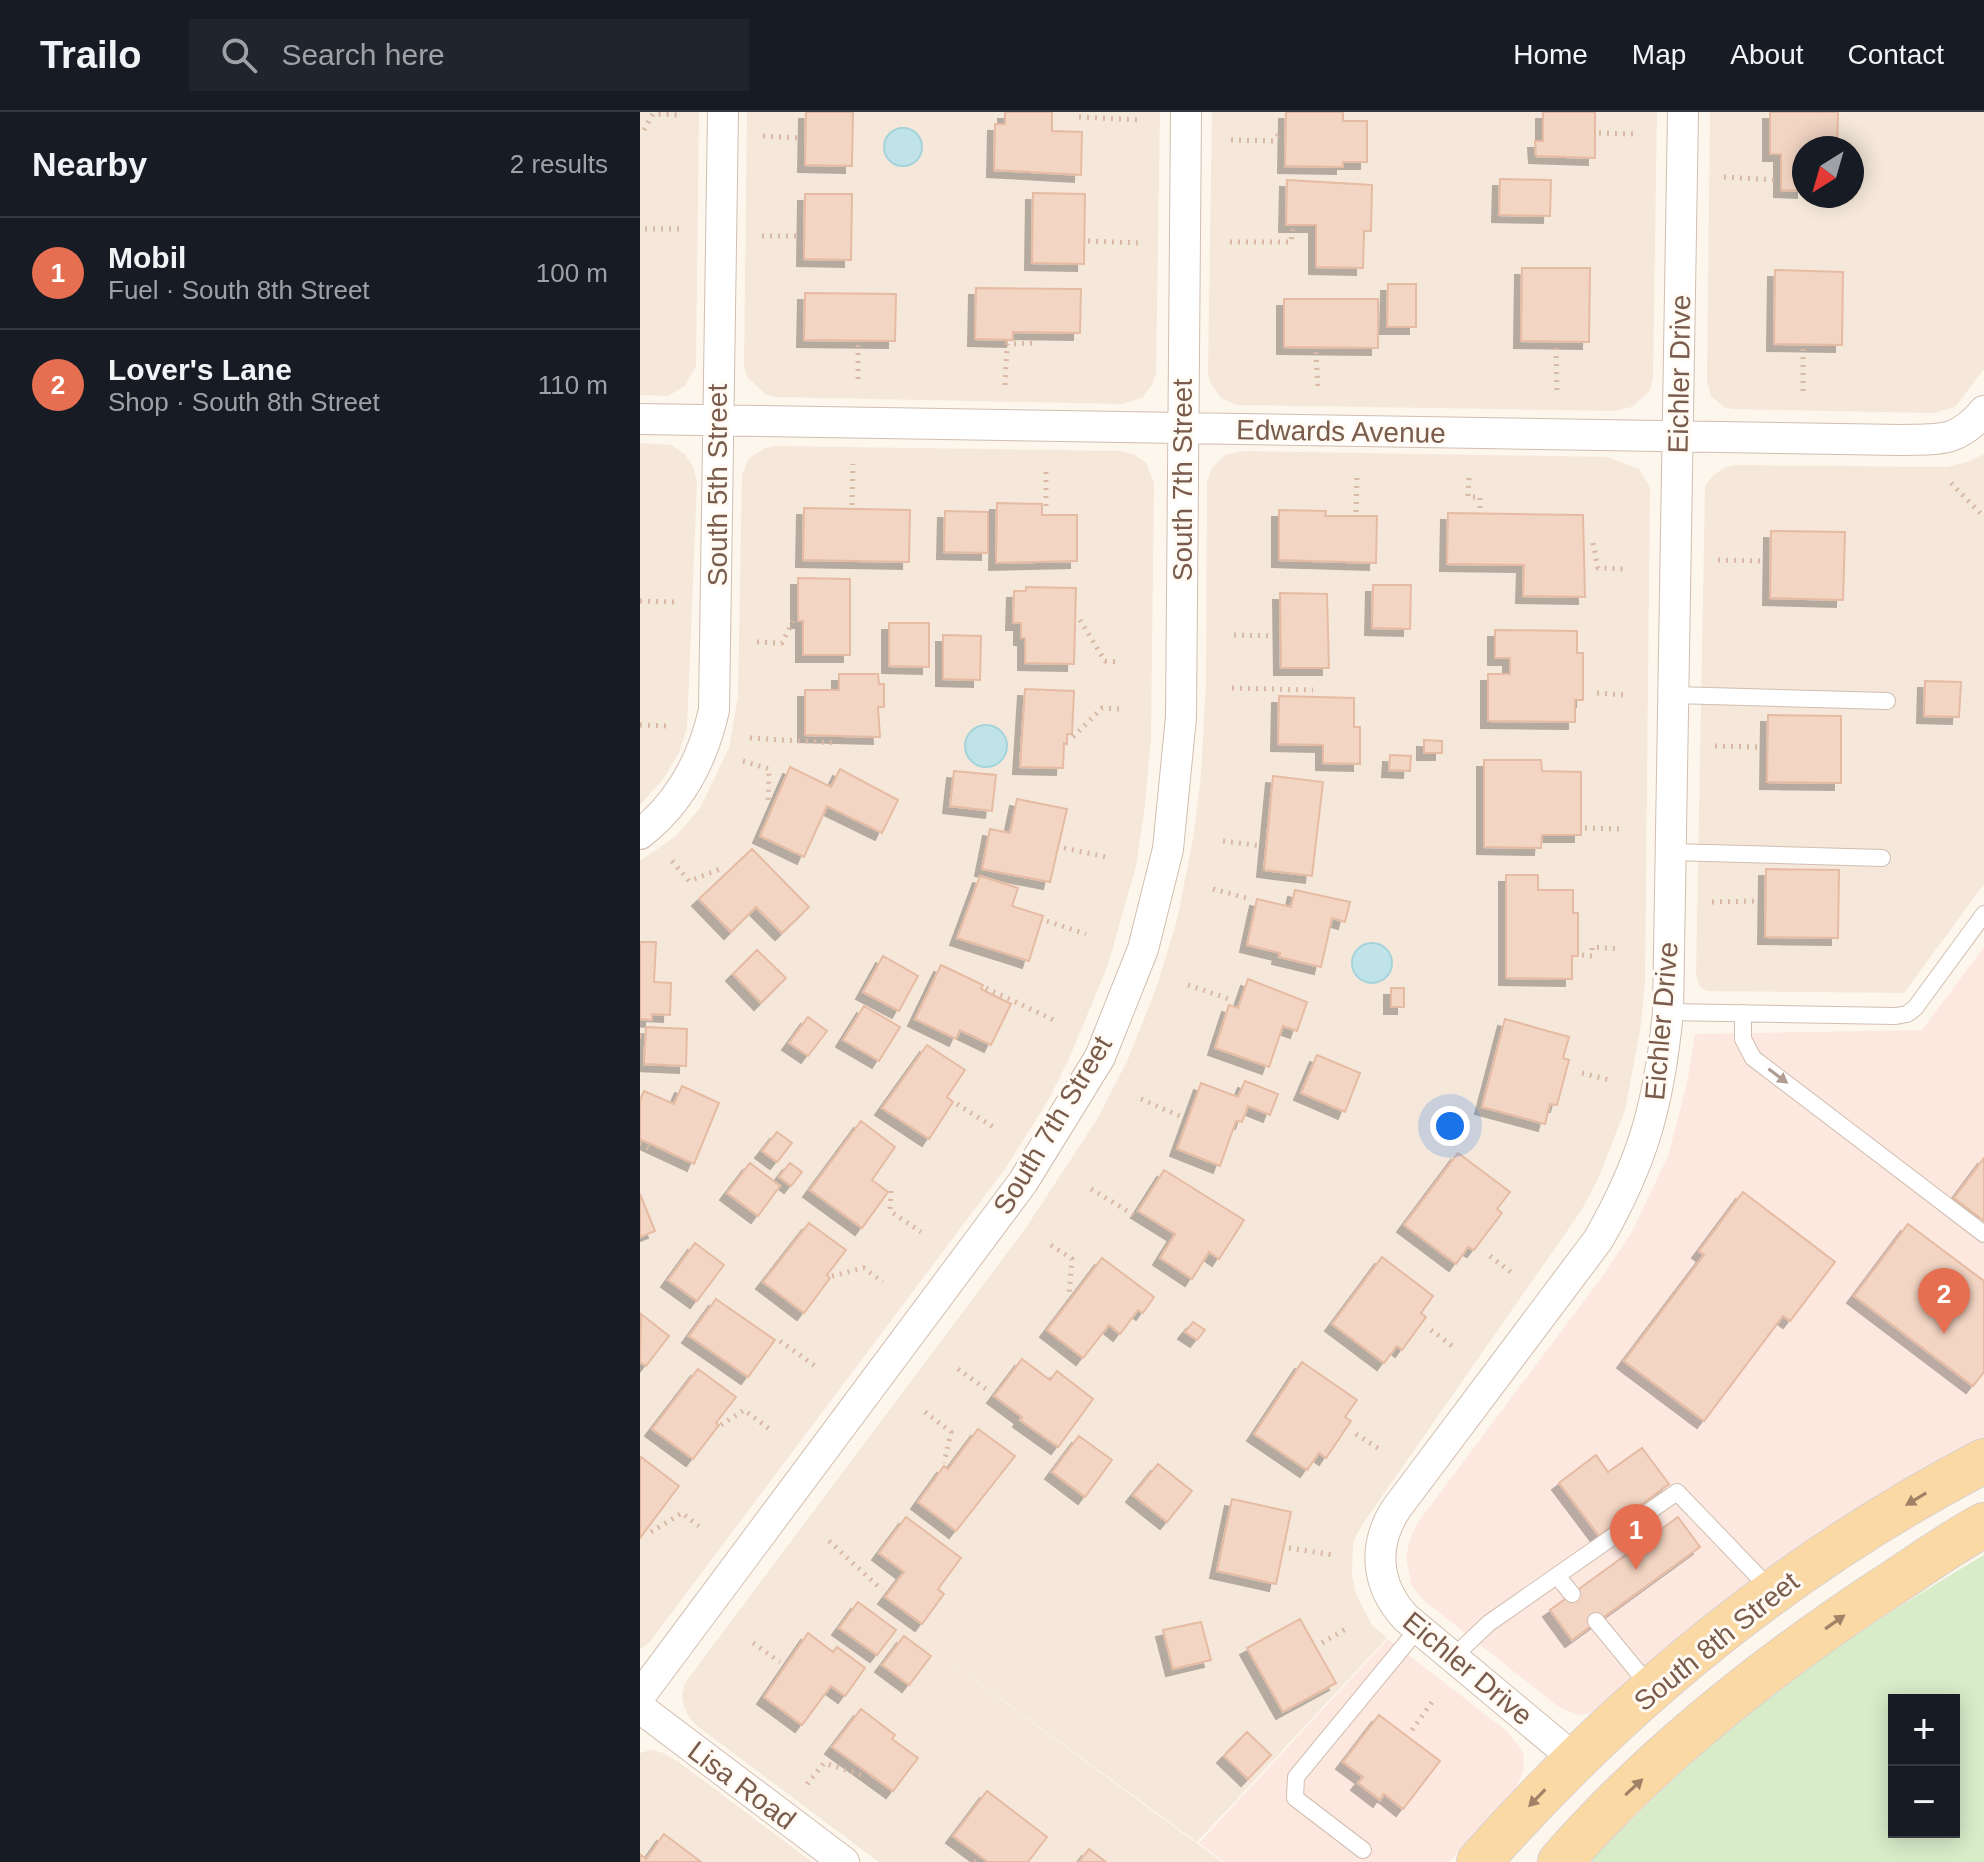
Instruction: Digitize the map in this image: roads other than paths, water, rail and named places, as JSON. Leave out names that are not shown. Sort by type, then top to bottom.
[{"type":"main road","name":"South 8th Street","points":[[1479,1862],[1576,1760],[1722,1628],[1890,1514],[1984,1461]]},
{"type":"main road","name":"South 8th Street","points":[[1560,1862],[1655,1767],[1784,1658],[1874,1595],[1984,1525]]},
{"type":"street","name":"South 5th Street","points":[[640,834],[671,803],[693,771],[707,738],[714,710],[723,112]]},
{"type":"street","name":"South 7th Street","points":[[640,1696],[1023,1182],[1100,1057],[1143,949],[1168,849],[1181,708],[1186,112]]},
{"type":"street","name":"Eichler Drive","points":[[1576,1760],[1417,1630],[1395,1607],[1379,1569],[1383,1535],[1396,1509],[1581,1263],[1612,1215],[1650,1125],[1663,1065],[1668,1012],[1683,112]]},
{"type":"street","name":"Edwards Avenue","points":[[640,419],[1934,439],[1962,433],[1984,411]]},
{"type":"street","name":"Lisa Road","points":[[640,1708],[844,1862]]},
{"type":"lane","points":[[1674,695],[1887,701]]},
{"type":"lane","points":[[1671,852],[1882,858]]},
{"type":"lane","points":[[1668,1012],[1907,1014],[1915,1008],[1984,914]]},
{"type":"lane","points":[[1743,1013],[1743,1039],[1753,1058],[1984,1234]]},
{"type":"lane","points":[[1452,1658],[1489,1623],[1677,1492],[1773,1592]]},
{"type":"lane","points":[[1557,1576],[1572,1594]]},
{"type":"lane","points":[[1596,1621],[1652,1689]]},
{"type":"lane","points":[[1363,1850],[1295,1798],[1296,1777],[1417,1630]]},
{"type":"water","points":[[903,128],[916,134],[922,147],[916,160],[903,166],[890,160],[884,147],[890,134]]},
{"type":"water","points":[[986,725],[1001,731],[1007,746],[1001,761],[986,767],[971,761],[965,746],[971,731]]},
{"type":"water","points":[[1372,943],[1386,949],[1392,963],[1386,977],[1372,983],[1358,977],[1352,963],[1358,949]]},
{"type":"place","name":"Lover's Lane","points":[[1944,1334]]},
{"type":"place","name":"Mobil","points":[[1636,1570]]}]
